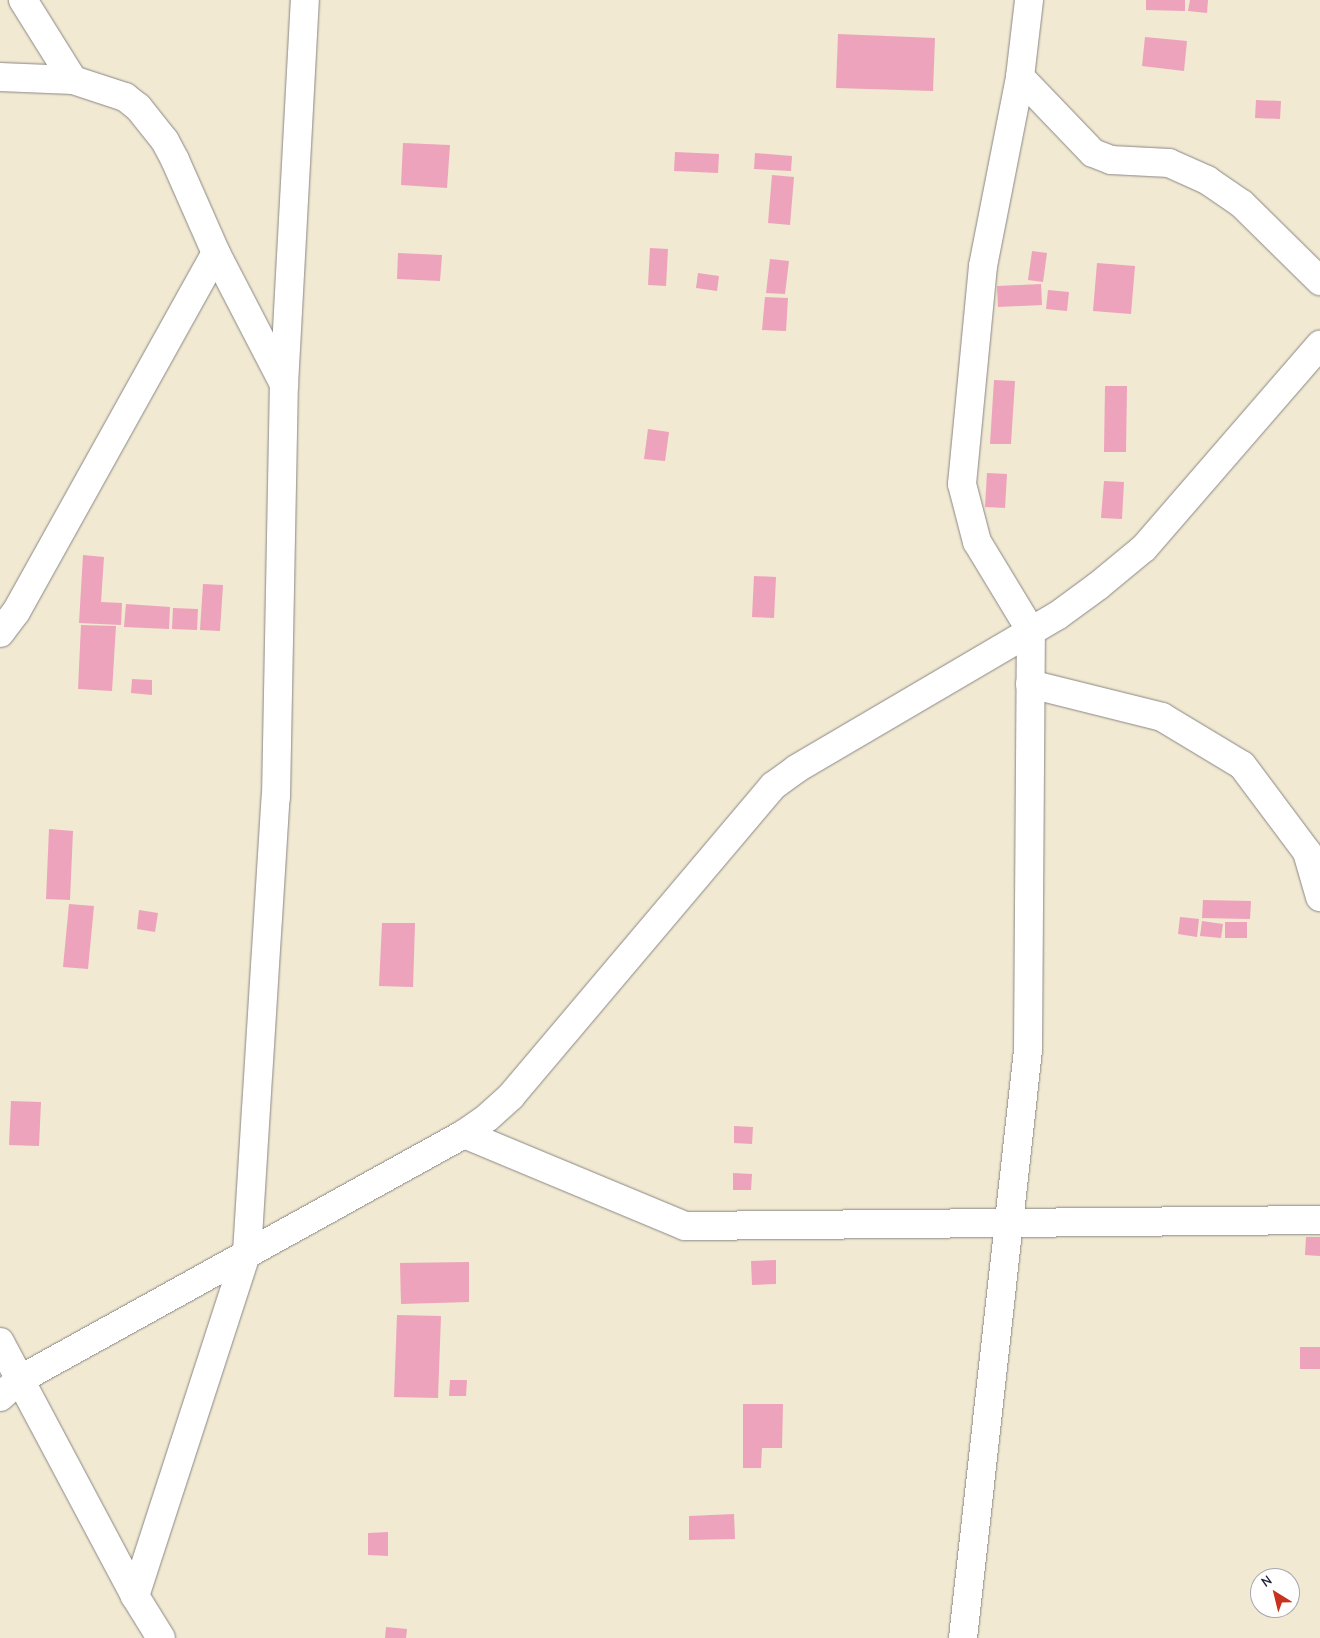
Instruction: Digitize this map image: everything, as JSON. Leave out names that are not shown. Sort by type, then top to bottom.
[{"type":"street","points":[[23,0],[73,80]]},
{"type":"street","points":[[136,1596],[247,1252],[276,797],[284,385],[305,0]]},
{"type":"street","points":[[964,1638],[1007,1224],[1028,1050],[1031,631],[977,542],[962,484],[983,266],[1020,77],[1029,0]]},
{"type":"street","points":[[0,76],[73,80],[126,98],[152,123],[175,160],[216,253],[284,385]]},
{"type":"street","points":[[1020,77],[1088,149],[1111,160],[1169,163],[1207,180],[1242,204],[1320,281]]},
{"type":"street","points":[[0,634],[16,612],[216,253]]},
{"type":"street","points":[[9,1389],[247,1252],[464,1134],[511,1096],[773,786],[796,769],[1031,631],[1098,586],[1144,548],[1320,345]]},
{"type":"street","points":[[1030,684],[1162,717],[1242,765],[1307,852],[1320,897]]},
{"type":"street","points":[[464,1134],[684,1226],[1320,1220]]},
{"type":"street","points":[[0,1342],[9,1389],[161,1638]]},
{"type":"building","points":[[1146,0],[1185,0],[1185,11],[1146,10]]},
{"type":"building","points":[[1190,0],[1208,0],[1207,13],[1188,11]]},
{"type":"building","points":[[838,34],[935,38],[933,91],[836,88]]},
{"type":"building","points":[[1145,37],[1187,41],[1184,71],[1142,66]]},
{"type":"building","points":[[1256,100],[1281,101],[1280,119],[1255,118]]},
{"type":"building","points":[[403,143],[450,145],[447,188],[401,185]]},
{"type":"building","points":[[675,152],[719,154],[718,173],[674,171]]},
{"type":"building","points":[[755,153],[792,156],[791,171],[754,169]]},
{"type":"building","points":[[772,175],[794,177],[790,225],[768,223]]},
{"type":"building","points":[[650,248],[668,249],[666,286],[648,285]]},
{"type":"building","points":[[1032,251],[1047,253],[1043,282],[1028,280]]},
{"type":"building","points":[[398,253],[442,255],[440,281],[397,279]]},
{"type":"building","points":[[770,259],[789,261],[785,294],[766,293]]},
{"type":"building","points":[[1097,263],[1135,266],[1131,314],[1093,311]]},
{"type":"building","points":[[698,273],[719,276],[717,291],[696,288]]},
{"type":"building","points":[[1041,284],[1042,305],[998,307],[997,286]]},
{"type":"building","points":[[1048,290],[1069,292],[1067,311],[1046,309]]},
{"type":"building","points":[[765,297],[788,298],[786,331],[762,330]]},
{"type":"building","points":[[994,380],[1015,381],[1011,444],[990,444]]},
{"type":"building","points":[[1105,386],[1127,386],[1126,452],[1104,452]]},
{"type":"building","points":[[648,429],[669,432],[665,461],[644,459]]},
{"type":"building","points":[[987,473],[1007,474],[1005,508],[985,507]]},
{"type":"building","points":[[1104,481],[1124,482],[1122,519],[1101,518]]},
{"type":"building","points":[[83,555],[104,557],[101,602],[122,603],[121,625],[79,623]]},
{"type":"building","points":[[754,576],[776,577],[774,618],[752,617]]},
{"type":"building","points":[[203,584],[223,585],[220,631],[200,630]]},
{"type":"building","points":[[126,604],[170,607],[169,629],[124,627]]},
{"type":"building","points":[[173,608],[198,609],[197,630],[172,629]]},
{"type":"building","points":[[81,625],[116,626],[112,691],[78,689]]},
{"type":"building","points":[[132,679],[152,680],[152,695],[131,693]]},
{"type":"building","points":[[49,829],[73,831],[70,900],[46,899]]},
{"type":"building","points":[[1203,900],[1251,901],[1250,919],[1202,918]]},
{"type":"building","points":[[69,904],[94,906],[88,969],[63,967]]},
{"type":"building","points":[[139,910],[158,913],[155,932],[137,929]]},
{"type":"building","points":[[1180,917],[1199,919],[1197,937],[1178,934]]},
{"type":"building","points":[[1202,921],[1223,924],[1221,938],[1200,936]]},
{"type":"building","points":[[1225,922],[1247,922],[1247,938],[1225,938]]},
{"type":"building","points":[[382,923],[415,923],[413,987],[379,986]]},
{"type":"building","points":[[11,1101],[41,1102],[39,1146],[9,1145]]},
{"type":"building","points":[[734,1126],[753,1127],[752,1144],[734,1143]]},
{"type":"building","points":[[733,1173],[752,1174],[751,1190],[733,1190]]},
{"type":"building","points":[[1306,1237],[1320,1237],[1320,1256],[1305,1255]]},
{"type":"building","points":[[776,1260],[776,1284],[752,1285],[751,1261]]},
{"type":"building","points":[[469,1262],[469,1302],[401,1304],[400,1263]]},
{"type":"building","points":[[397,1315],[441,1316],[438,1398],[394,1397]]},
{"type":"building","points":[[1300,1347],[1320,1347],[1320,1369],[1300,1369]]},
{"type":"building","points":[[450,1380],[467,1380],[466,1396],[449,1396]]},
{"type":"building","points":[[743,1404],[783,1404],[782,1448],[762,1448],[761,1468],[743,1468]]},
{"type":"building","points":[[734,1514],[735,1539],[689,1540],[689,1516]]},
{"type":"building","points":[[388,1532],[388,1556],[368,1555],[368,1533]]},
{"type":"building","points":[[386,1627],[407,1629],[406,1638],[385,1638]]}]
